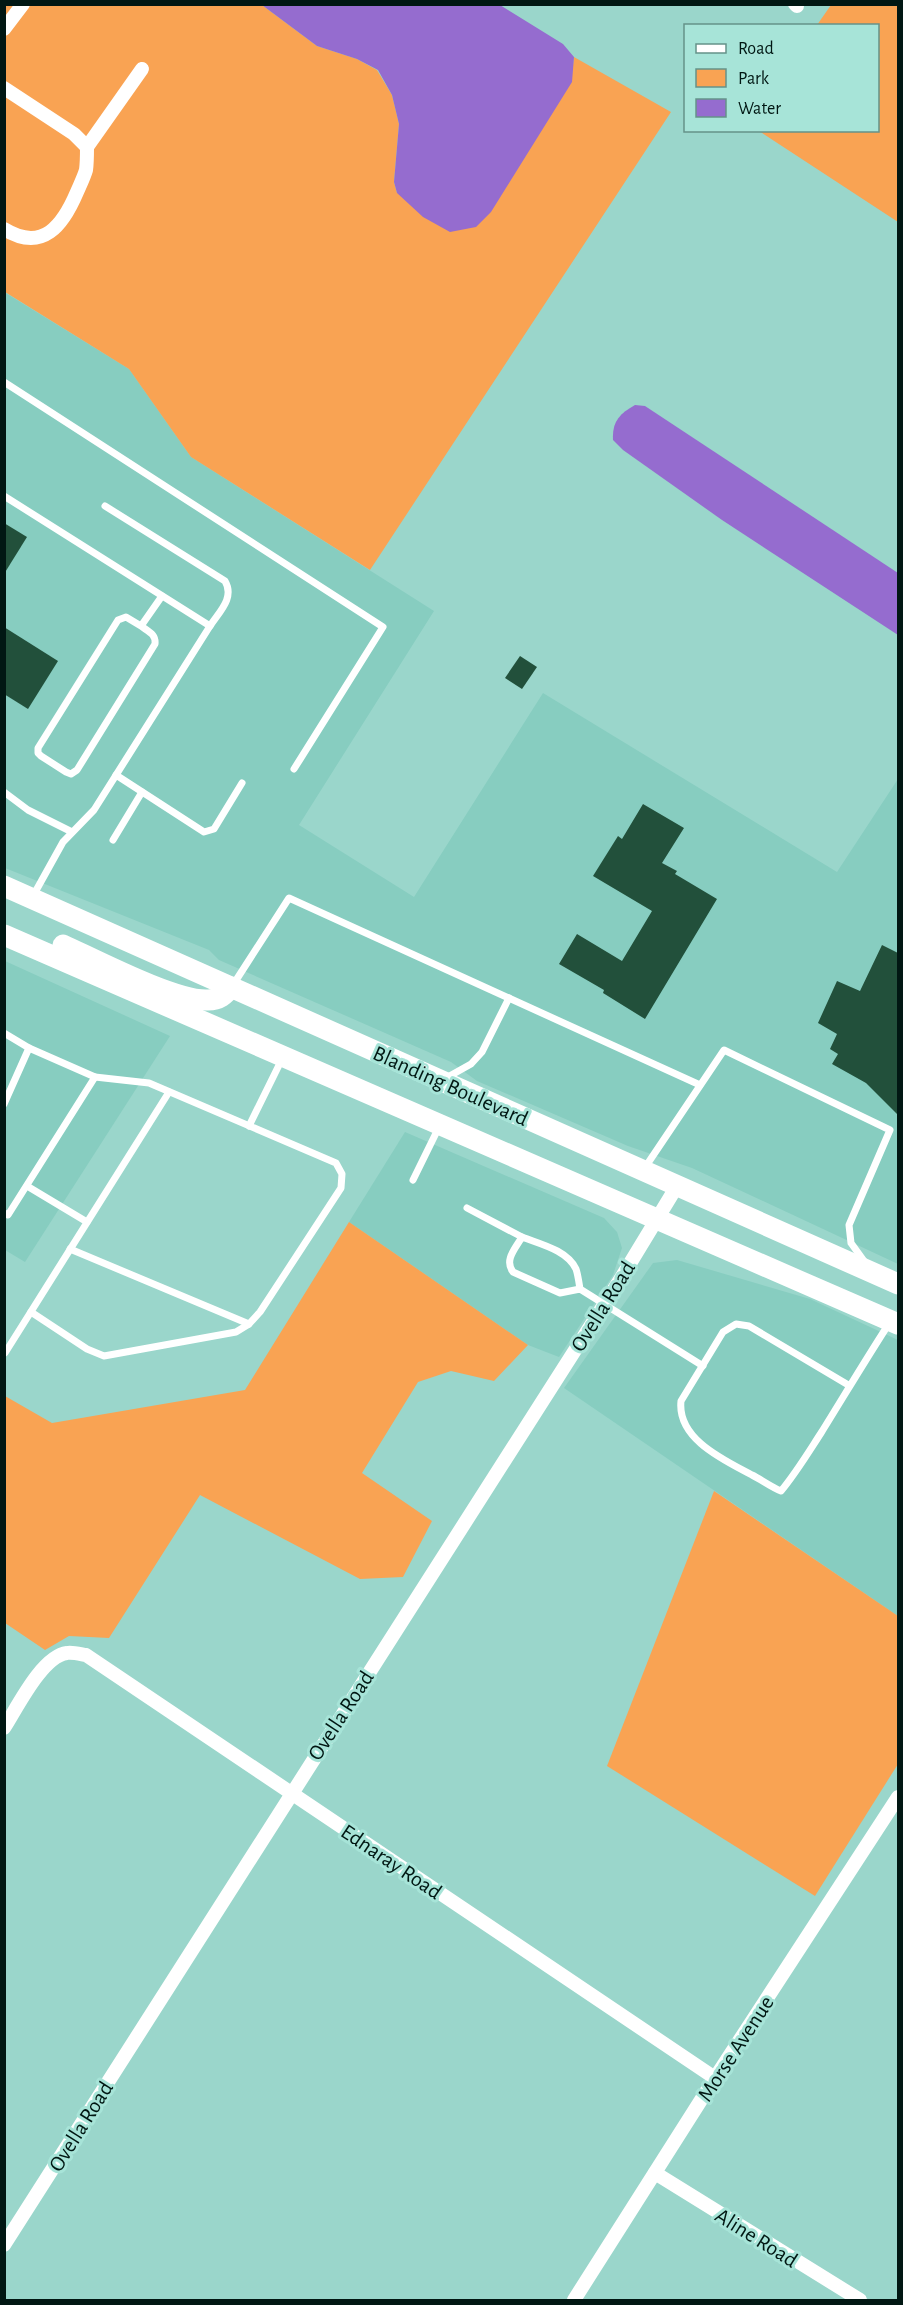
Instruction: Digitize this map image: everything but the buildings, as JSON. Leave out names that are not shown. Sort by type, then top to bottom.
[{"type":"main road","name":"Blanding Boulevard","points":[[4,886],[898,1284]]},
{"type":"main road","name":"Blanding Boulevard","points":[[4,934],[656,1219],[896,1320]]},
{"type":"main road","points":[[4,934],[46,938],[197,1000],[217,999],[224,996],[231,987]]},
{"type":"street","points":[[4,29],[23,4]]},
{"type":"street","points":[[4,229],[22,237],[33,238],[58,227],[67,215],[86,170],[87,147],[142,69]]},
{"type":"street","points":[[4,88],[74,134],[87,147]]},
{"type":"street","name":"Ovella Road","points":[[4,2245],[677,1186]]},
{"type":"street","name":"Ednaray Road","points":[[4,1728],[52,1658],[67,1653],[86,1655],[715,2078]]},
{"type":"street","name":"Morse Avenue","points":[[574,2301],[715,2078],[898,1797]]},
{"type":"street","name":"Aline Road","points":[[655,2173],[860,2301]]},
{"type":"lane","points":[[4,382],[383,627],[294,769]]},
{"type":"lane","points":[[4,496],[210,626]]},
{"type":"lane","points":[[31,898],[63,842],[90,816],[230,596],[225,581],[105,506]]},
{"type":"lane","points":[[141,626],[162,596]]},
{"type":"lane","points":[[126,617],[141,626],[152,634],[155,644],[77,770],[71,774],[40,756],[38,747],[118,620],[126,617]]},
{"type":"lane","points":[[116,775],[204,832],[214,829],[242,783]]},
{"type":"lane","points":[[4,792],[28,810],[72,832]]},
{"type":"lane","points":[[112,840],[142,792]]},
{"type":"lane","points":[[231,987],[289,898],[700,1085]]},
{"type":"lane","points":[[440,1080],[471,1064],[482,1052],[509,998]]},
{"type":"lane","points":[[4,1033],[29,1048],[95,1077],[149,1083],[336,1163],[342,1174],[341,1188],[260,1312],[249,1324],[236,1332],[104,1356],[87,1349],[31,1312]]},
{"type":"lane","points":[[4,1104],[29,1048]]},
{"type":"lane","points":[[643,1171],[724,1050],[890,1130],[849,1225],[851,1243],[874,1275]]},
{"type":"lane","points":[[249,1126],[283,1057]]},
{"type":"lane","points":[[4,1213],[8,1215],[95,1077]]},
{"type":"lane","points":[[5,1353],[169,1092]]},
{"type":"lane","points":[[412,1180],[440,1125]]},
{"type":"lane","points":[[27,1186],[87,1222]]},
{"type":"lane","points":[[467,1208],[522,1238],[552,1249],[568,1259],[576,1269],[580,1288],[703,1366]]},
{"type":"lane","points":[[522,1238],[509,1260],[508,1265],[513,1272],[560,1293],[580,1288]]},
{"type":"lane","points":[[70,1249],[249,1324]]},
{"type":"lane","points":[[850,1386],[749,1326],[736,1324],[723,1332],[681,1401],[680,1414],[686,1428],[723,1460],[781,1491],[896,1320]]},
{"type":"shaded area","points":[[4,292],[129,369],[191,457],[434,611],[299,825],[414,897],[543,693],[837,872],[898,779],[898,1264],[692,1168],[628,1146],[477,1081],[451,1062],[219,960],[209,950],[5,868]]},
{"type":"shaded area","points":[[5,961],[170,1036],[25,1262],[5,1250]]},
{"type":"shaded area","points":[[405,1132],[604,1218],[617,1232],[622,1248],[613,1275],[559,1357],[528,1345],[349,1222]]},
{"type":"shaded area","points":[[677,1260],[810,1299],[898,1340],[898,1616],[564,1388],[653,1263]]},
{"type":"green space","points":[[4,5],[262,5],[317,46],[357,59],[377,70],[392,95],[399,124],[394,182],[397,193],[571,82],[574,57],[671,112],[370,570],[191,457],[129,369],[5,292]]},
{"type":"green space","points":[[831,5],[898,5],[898,222],[761,132],[879,132],[879,24],[818,24]]},
{"type":"green space","points":[[349,1222],[528,1345],[494,1381],[451,1371],[418,1382],[362,1473],[432,1521],[403,1577],[360,1579],[200,1495],[109,1638],[69,1636],[45,1650],[5,1623],[5,1396],[52,1423],[245,1390]]},
{"type":"green space","points":[[714,1491],[898,1616],[898,1764],[815,1896],[607,1766]]},
{"type":"water","points":[[262,5],[500,5],[563,44],[574,57],[572,82],[491,212],[476,227],[450,232],[423,217],[397,193],[394,182],[399,124],[392,95],[378,70],[357,59],[317,46]]},
{"type":"water","points":[[635,405],[645,406],[898,573],[898,635],[722,520],[623,450],[613,440],[615,423],[621,415]]}]
